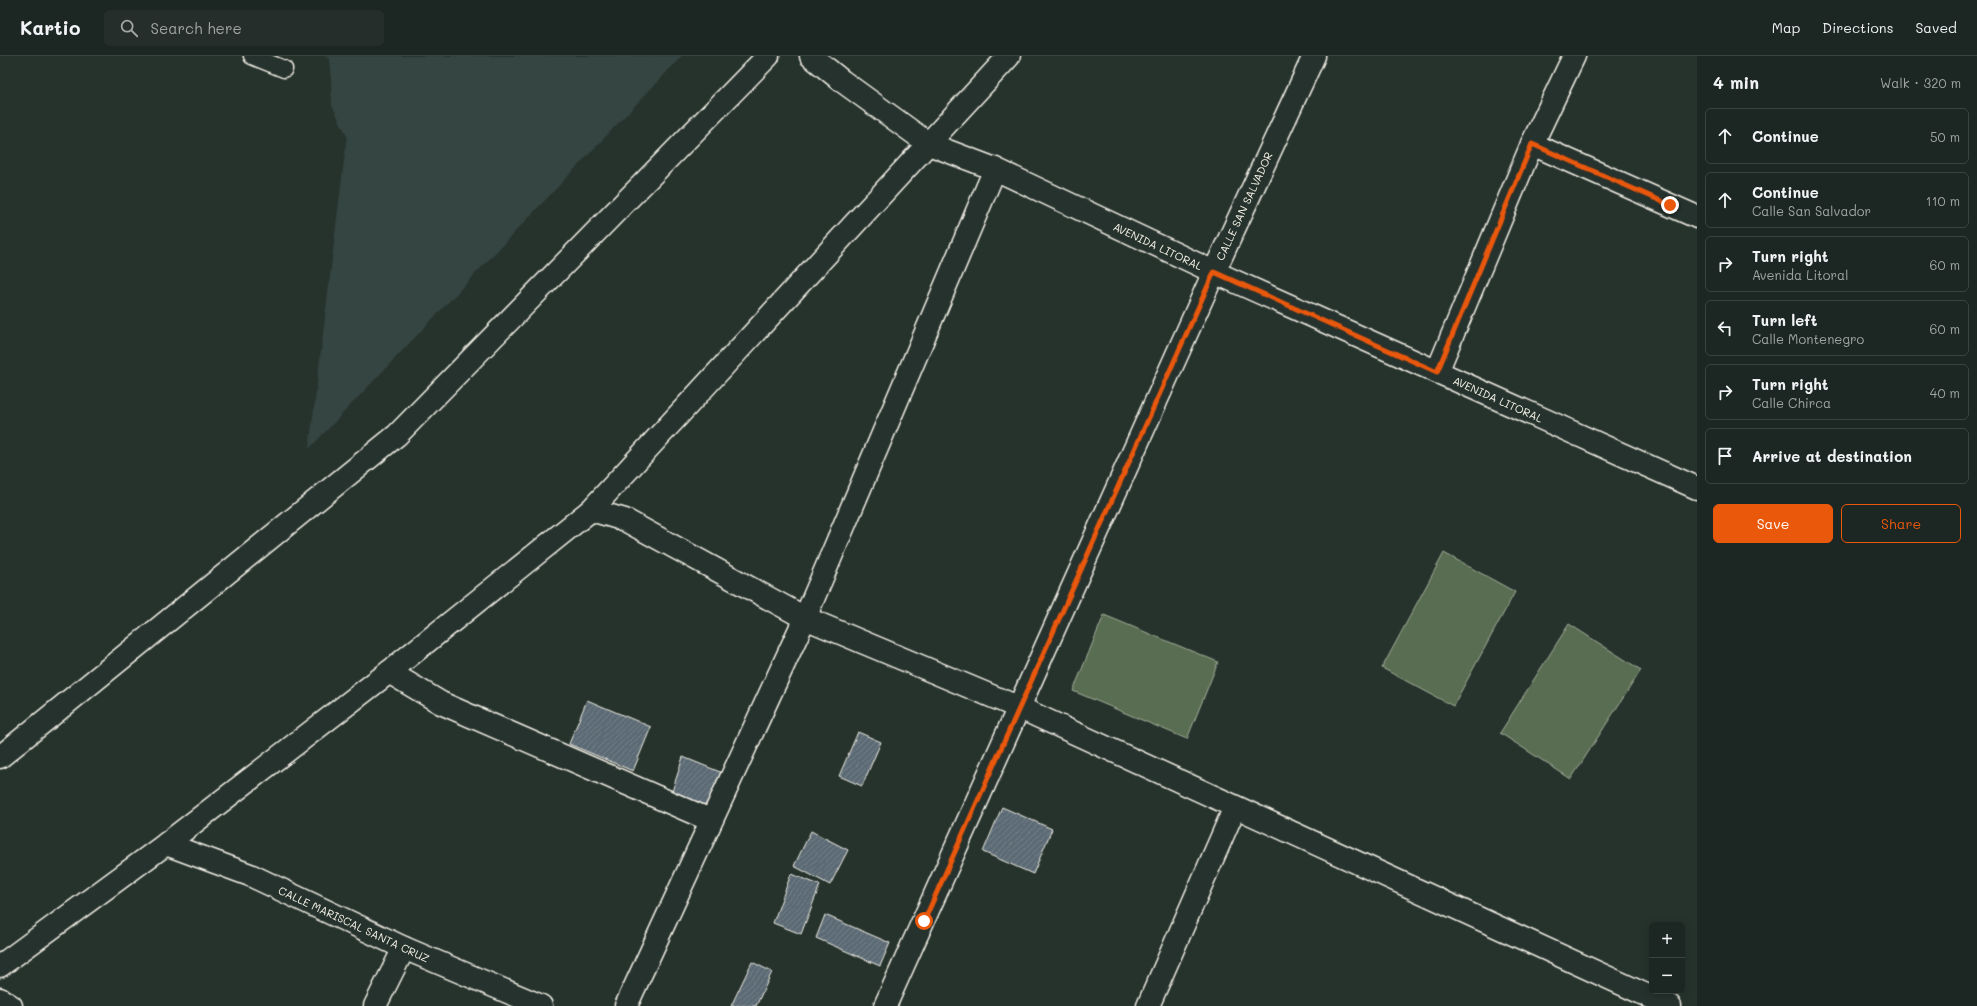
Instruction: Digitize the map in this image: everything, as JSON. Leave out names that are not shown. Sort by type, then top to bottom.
[{"type":"street","points":[[0,757],[397,435],[768,56]]},
{"type":"street","name":"AVENIDA LITORAL","points":[[811,56],[842,81],[929,144],[995,169],[1214,272],[1697,488]]},
{"type":"street","points":[[0,966],[166,844],[389,672],[591,510],[1009,56]]},
{"type":"street","name":"CALLE SAN SALVADOR","points":[[885,1006],[1020,708],[1214,272],[1314,56]]},
{"type":"street","points":[[1437,372],[1532,144],[1574,56]]},
{"type":"street","points":[[1532,144],[1697,217]]},
{"type":"street","points":[[626,1006],[710,820],[805,618],[995,169]]},
{"type":"street","points":[[591,510],[625,520],[805,618],[1020,708],[1657,1003]]},
{"type":"street","points":[[389,672],[441,703],[710,820]]},
{"type":"street","points":[[1148,1006],[1235,807]]},
{"type":"street","name":"CALLE MARISCAL SANTA CRUZ","points":[[166,844],[250,875],[404,948],[541,1006]]},
{"type":"street","points":[[375,1006],[404,948]]},
{"type":"street","points":[[0,999],[11,1006]]},
{"type":"lane","points":[[252,56],[284,69]]},
{"type":"shaded area","points":[[323,56],[682,56],[309,449],[347,136],[332,105],[330,59]]},
{"type":"green space","points":[[1444,553],[1515,592],[1453,706],[1382,668]]},
{"type":"green space","points":[[1104,615],[1218,662],[1187,739],[1073,691]]},
{"type":"green space","points":[[1569,624],[1641,670],[1571,779],[1500,733]]},
{"type":"building","points":[[587,700],[651,727],[633,771],[569,744]]},
{"type":"building","points":[[858,732],[881,742],[862,786],[839,776]]},
{"type":"building","points":[[683,757],[725,774],[707,818],[670,798]]},
{"type":"building","points":[[1002,807],[1052,829],[1033,874],[983,852]]},
{"type":"building","points":[[811,831],[848,850],[830,885],[794,866]]},
{"type":"building","points":[[791,874],[820,885],[801,934],[773,923]]},
{"type":"building","points":[[825,915],[890,943],[880,966],[816,938]]},
{"type":"building","points":[[752,962],[772,972],[756,1006],[731,1006]]},
{"type":"route","points":[[924,921],[1214,272],[1437,372],[1532,144],[1670,205]]}]
